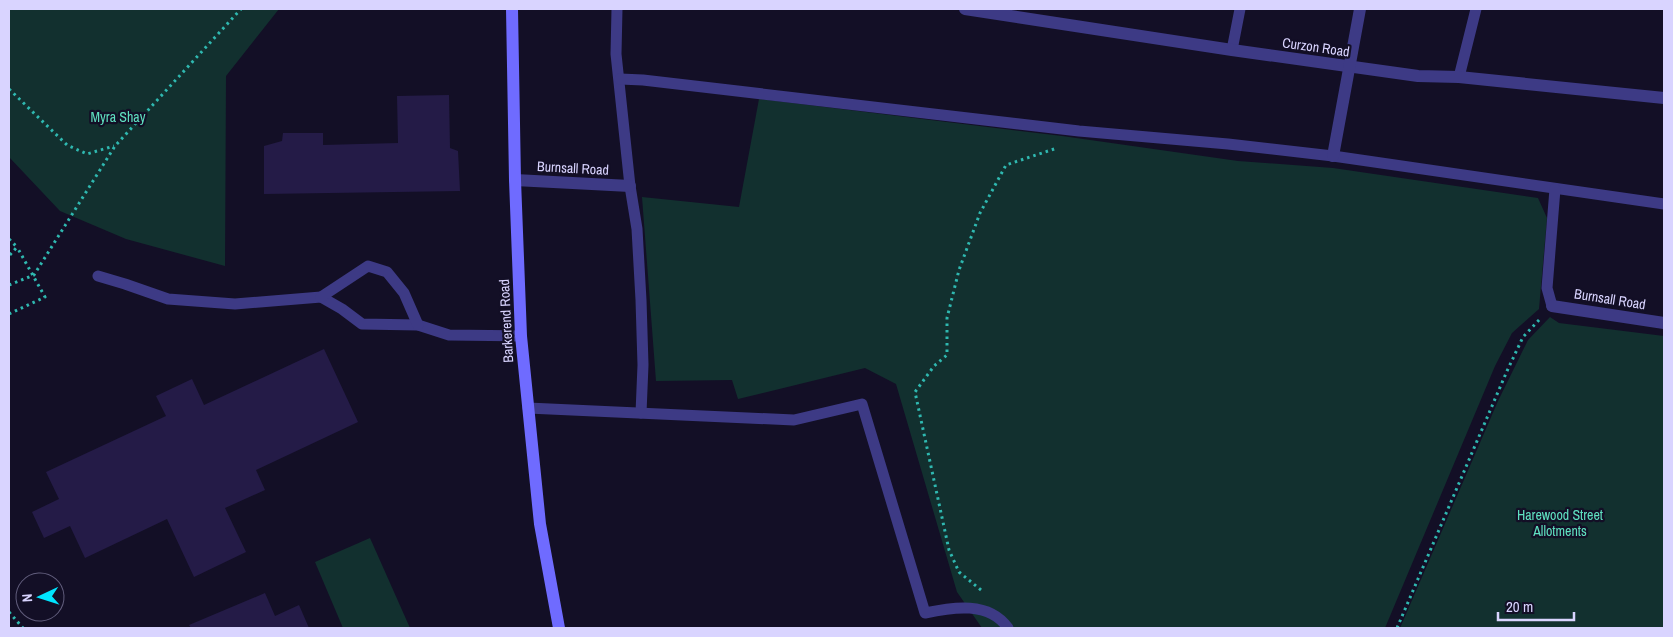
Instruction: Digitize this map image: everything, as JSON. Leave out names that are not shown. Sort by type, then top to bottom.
[{"type":"main road","name":"Barkerend Road","points":[[512,9],[515,180],[521,336],[540,524],[559,628]]},
{"type":"street","name":"Curzon Road","points":[[965,9],[1418,76],[1459,77],[1664,98]]},
{"type":"street","points":[[1333,156],[1348,66],[1360,9]]},
{"type":"street","name":"Burnsall Road","points":[[515,180],[630,186]]},
{"type":"street","name":"Burnsall Road","points":[[1552,306],[1664,323]]},
{"type":"lane","points":[[617,9],[616,54],[630,186],[637,229],[643,365],[641,413]]},
{"type":"lane","points":[[1232,50],[1240,9]]},
{"type":"lane","points":[[1459,77],[1476,9]]},
{"type":"lane","points":[[620,79],[643,80],[1079,131],[1228,144],[1333,156],[1664,204]]},
{"type":"lane","points":[[1552,306],[1547,288],[1555,189]]},
{"type":"lane","points":[[98,276],[168,299],[235,304],[321,297],[368,266],[387,272],[404,293],[418,325]]},
{"type":"lane","points":[[321,297],[342,308],[362,324],[418,325],[449,335],[521,336]]},
{"type":"lane","points":[[528,408],[794,420],[862,404],[925,613],[947,608],[967,607],[983,611],[1005,624]]},
{"type":"path","points":[[9,285],[34,275],[115,146],[241,9]]},
{"type":"path","points":[[9,89],[67,145],[87,154],[115,146]]},
{"type":"path","points":[[1005,624],[1002,607],[959,572],[950,550],[915,392],[934,366],[947,355],[947,318],[960,270],[980,213],[1006,165],[1074,142],[1079,131]]},
{"type":"path","points":[[9,239],[17,247],[46,297],[9,314]]},
{"type":"path","points":[[9,256],[17,247]]},
{"type":"path","points":[[1397,628],[1523,337],[1552,306]]},
{"type":"path","points":[[9,612],[23,628]]},
{"type":"green space","name":"Myra Shay","points":[[9,9],[279,9],[226,76],[225,266],[126,239],[60,211],[9,157]]},
{"type":"green space","points":[[759,99],[1062,136],[1238,161],[1333,168],[1538,198],[1547,218],[1539,309],[1512,333],[1495,366],[1385,628],[982,628],[957,592],[896,384],[865,368],[738,399],[732,380],[656,381],[642,197],[739,207]]},
{"type":"green space","name":"Harewood Street Allotments","points":[[1550,317],[1559,323],[1664,336],[1664,628],[1400,628],[1498,401],[1528,340]]},
{"type":"green space","points":[[370,538],[410,628],[343,628],[315,562]]},
{"type":"building","points":[[449,95],[450,148],[458,151],[460,191],[264,194],[264,146],[282,141],[283,133],[323,133],[323,145],[398,143],[397,96]]},
{"type":"building","points":[[324,349],[358,422],[256,470],[265,490],[225,508],[246,552],[194,577],[167,519],[85,558],[70,526],[44,538],[32,512],[59,499],[46,472],[166,416],[156,396],[192,379],[204,405]]},
{"type":"building","points":[[265,593],[275,616],[299,605],[309,628],[191,628],[189,625]]}]
